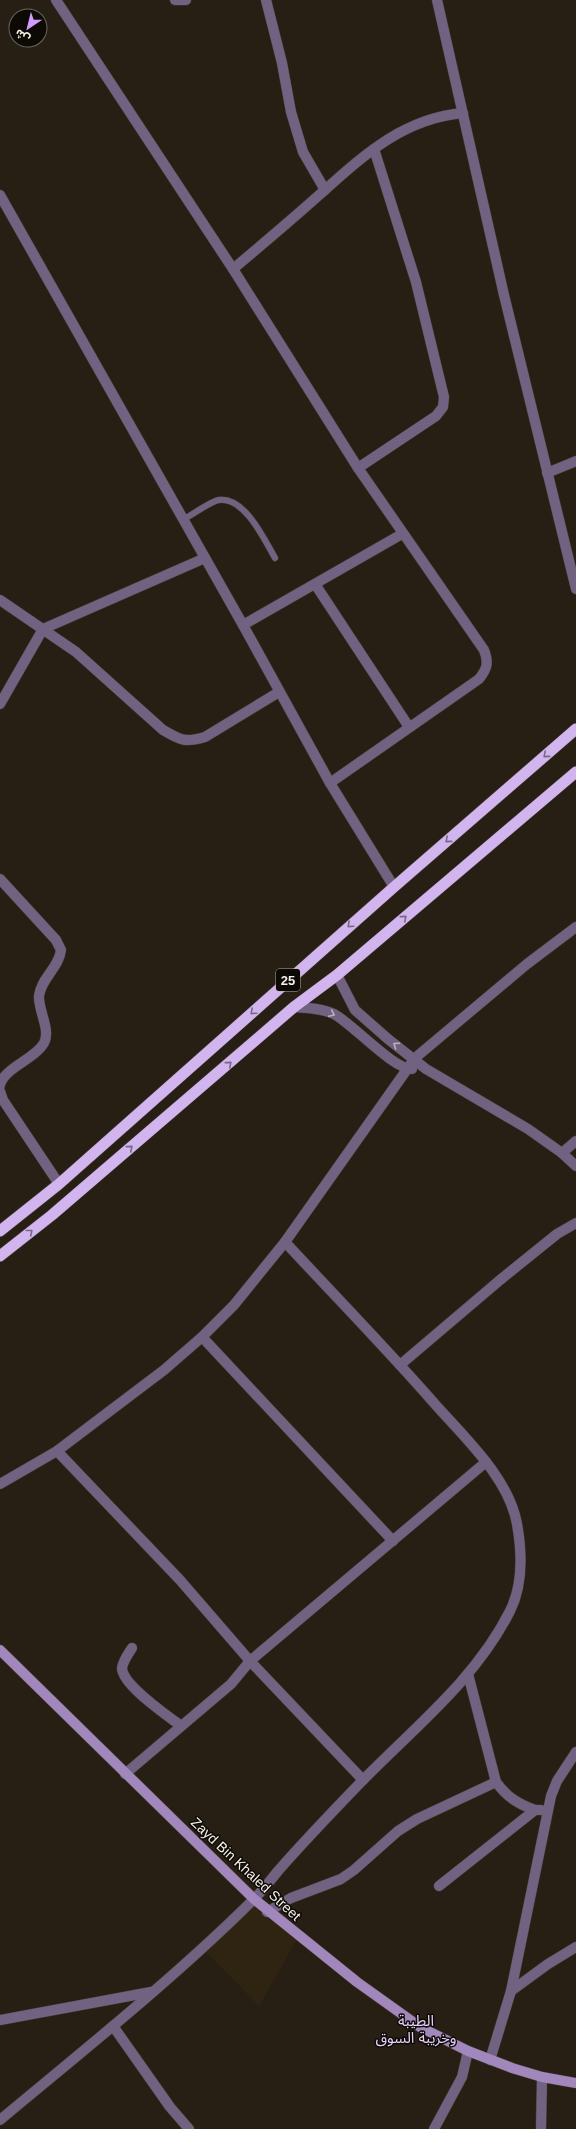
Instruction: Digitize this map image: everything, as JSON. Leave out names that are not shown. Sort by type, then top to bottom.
[{"type":"highway","name":"25","points":[[0,1231],[59,1184],[394,886],[576,730]]},
{"type":"highway","name":"25","points":[[0,1256],[52,1214],[294,1007],[337,975],[576,772]]},
{"type":"main road","name":"Zayd Bin Khaled Street","points":[[0,1650],[124,1774],[254,1900],[420,2027],[468,2051],[490,2060],[542,2077],[576,2084]]},
{"type":"street","points":[[56,0],[233,270],[358,468],[402,534],[484,650],[488,660],[486,670],[479,679],[330,783]]},
{"type":"street","points":[[175,0],[186,0]]},
{"type":"street","points":[[266,0],[282,63],[291,112],[303,152],[325,190]]},
{"type":"street","points":[[437,0],[547,473],[576,589]]},
{"type":"street","points":[[233,270],[337,178],[374,149],[407,127],[426,120],[463,113]]},
{"type":"street","points":[[358,468],[436,416],[443,407],[444,397],[416,282],[374,149]]},
{"type":"street","points":[[0,195],[184,519],[330,783],[394,886]]},
{"type":"street","points":[[547,473],[576,461]]},
{"type":"street","points":[[243,625],[402,534]]},
{"type":"street","points":[[0,704],[43,629],[205,558]]},
{"type":"street","points":[[315,584],[409,727]]},
{"type":"street","points":[[0,600],[76,652],[163,730],[180,740],[191,741],[205,736],[279,692]]},
{"type":"street","points":[[0,879],[56,940],[61,950],[57,963],[43,983],[39,994],[39,1007],[46,1036],[45,1042],[4,1078],[0,1085]]},
{"type":"street","points":[[0,1484],[57,1451],[164,1370],[202,1337],[234,1305],[285,1242],[415,1058],[527,964],[576,927]]},
{"type":"street","points":[[337,975],[348,1000],[360,1017],[415,1058],[426,1069],[528,1129],[562,1153],[576,1166]]},
{"type":"street","points":[[294,1007],[323,1010],[333,1014],[407,1069],[426,1069]]},
{"type":"street","points":[[0,1092],[59,1184]]},
{"type":"street","points":[[562,1153],[576,1141]]},
{"type":"street","points":[[400,1365],[557,1234],[576,1223]]},
{"type":"street","points":[[0,2120],[113,2026],[205,1946],[254,1900],[363,1780],[468,1674],[496,1636],[511,1609],[517,1594],[520,1568],[517,1523],[508,1496],[486,1462],[400,1365],[285,1242]]},
{"type":"street","points":[[202,1337],[393,1541]]},
{"type":"street","points":[[57,1451],[180,1580],[250,1661],[363,1780]]},
{"type":"street","points":[[124,1774],[231,1684],[250,1661],[486,1462]]},
{"type":"street","points":[[132,1648],[125,1659],[122,1669],[127,1681],[181,1726]]},
{"type":"street","points":[[468,1674],[496,1782],[505,1795],[514,1801],[535,1810],[547,1810]]},
{"type":"street","points":[[490,2060],[511,1991],[547,1810],[557,1781],[576,1752]]},
{"type":"street","points":[[268,1912],[291,1898],[341,1879],[398,1831],[417,1819],[496,1782]]},
{"type":"street","points":[[439,1886],[535,1810]]},
{"type":"street","points":[[511,1991],[548,1964],[576,1948]]},
{"type":"street","points":[[0,2020],[152,1992]]},
{"type":"street","points":[[113,2026],[170,2107],[189,2129]]},
{"type":"street","points":[[434,2129],[462,2077],[468,2051]]},
{"type":"street","points":[[541,2129],[542,2077]]},
{"type":"lane","points":[[184,519],[218,500],[233,502],[244,509],[276,558]]},
{"type":"shaded area","points":[[254,1899],[299,1936],[259,2006],[202,1948]]},
{"type":"district","name":"الطيبة وخريبة السوق","points":[[416,2028]]}]
